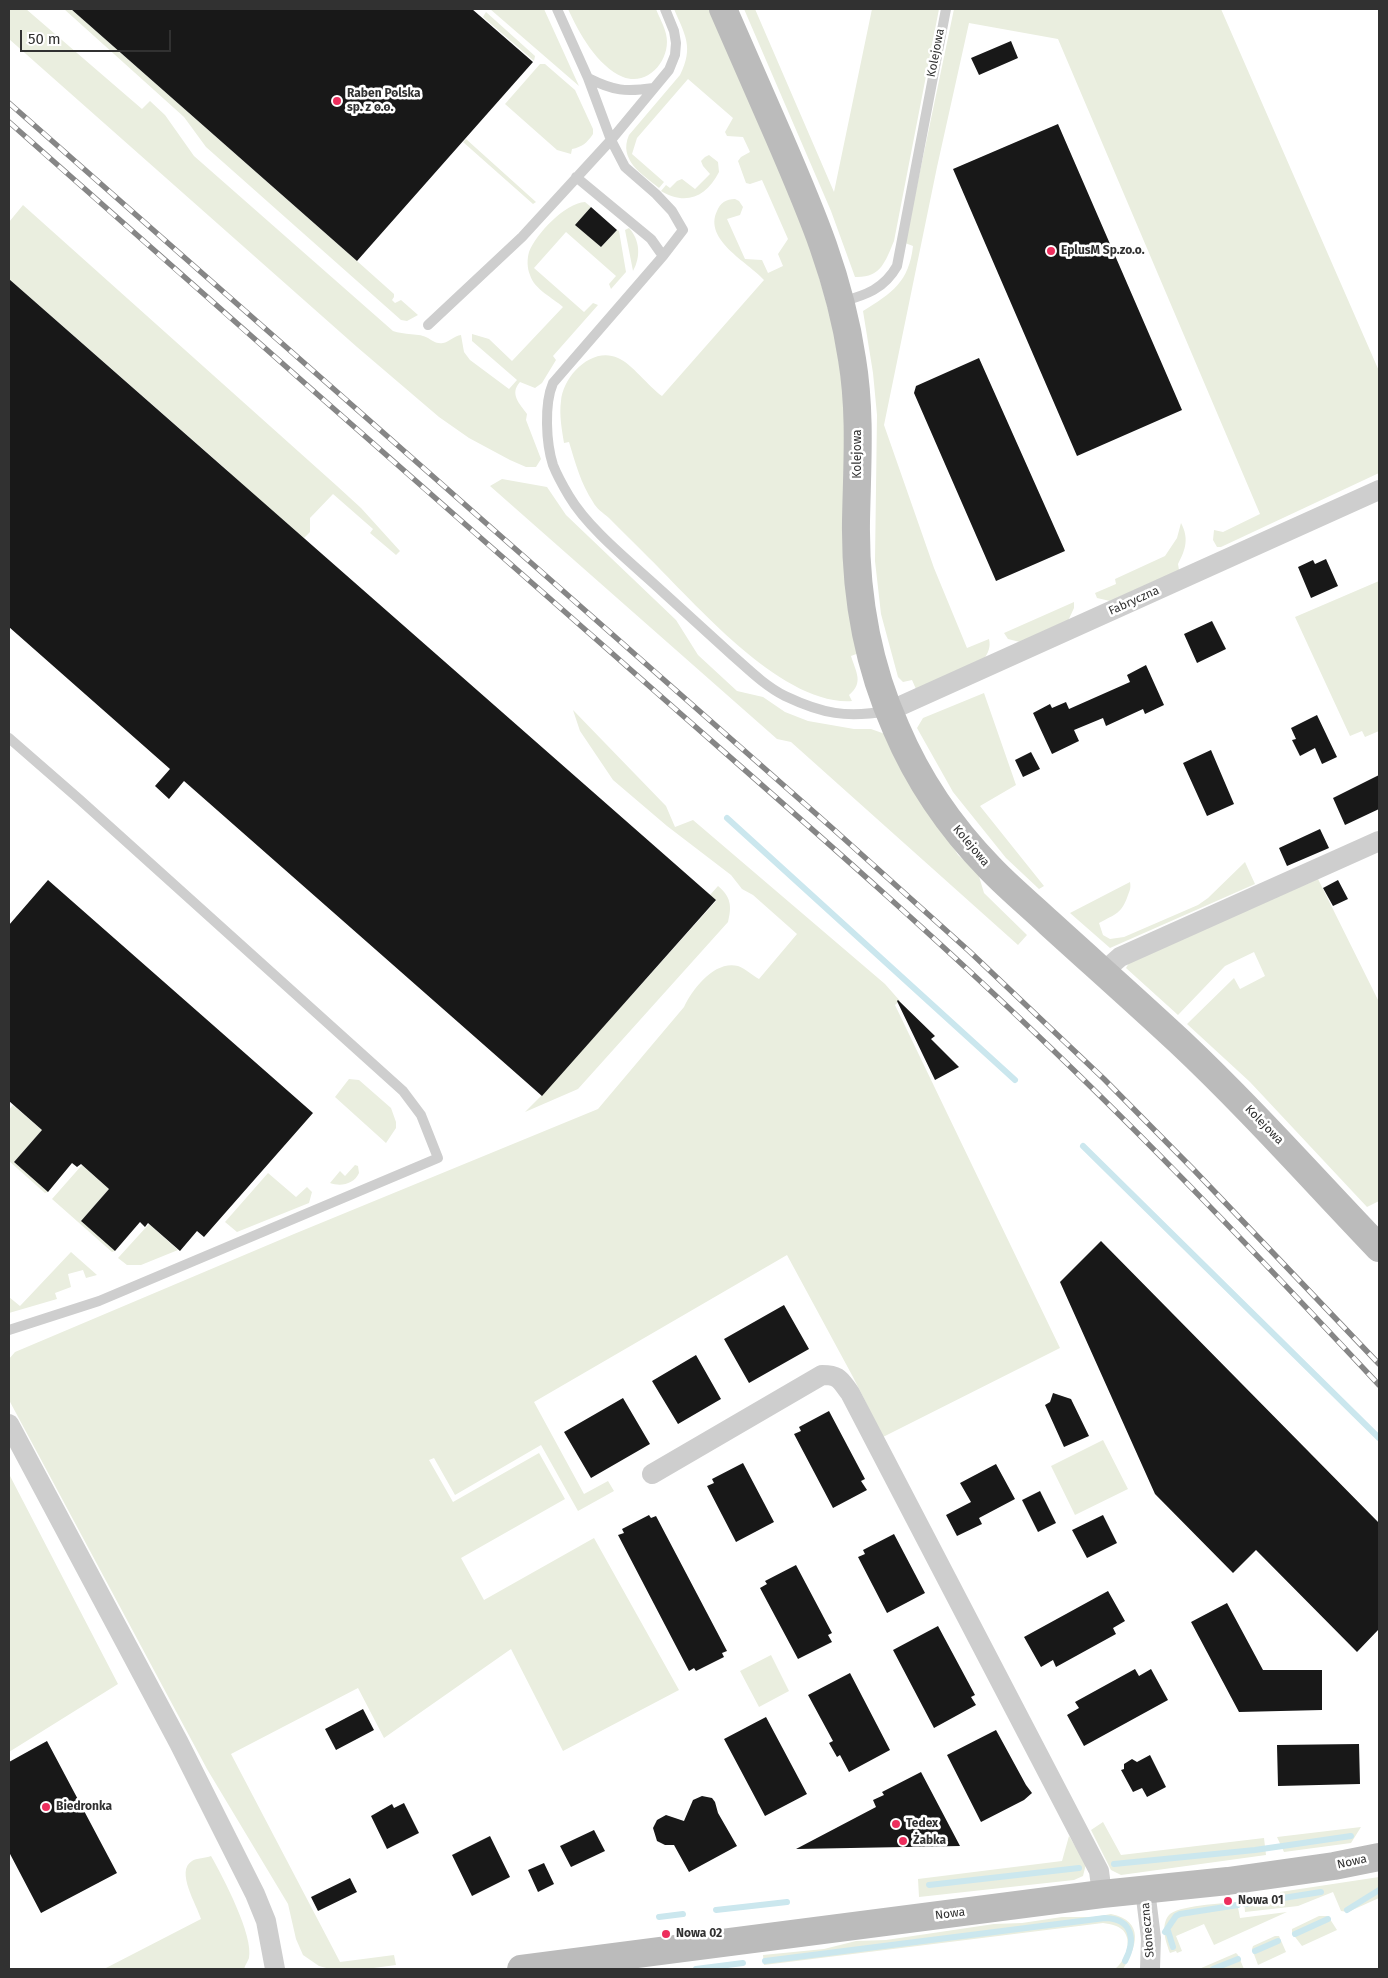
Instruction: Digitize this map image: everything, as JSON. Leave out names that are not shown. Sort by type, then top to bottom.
[{"type":"street","name":"Kolejowa","points":[[723,9],[813,214],[830,261],[841,302],[853,363],[858,417],[856,520],[858,578],[868,643],[889,711],[902,742],[926,786],[975,852],[1010,888],[1212,1072],[1379,1248]]},
{"type":"street","name":"Fabryczna","points":[[889,711],[1379,490]]},
{"type":"street","points":[[1103,972],[1120,957],[1379,841]]},
{"type":"street","points":[[652,1474],[822,1375],[835,1376],[840,1379],[850,1393],[1099,1871],[1102,1894]]},
{"type":"street","points":[[9,1424],[175,1735],[255,1894],[266,1920],[275,1969]]},
{"type":"street","name":"Nowa","points":[[521,1969],[1102,1894],[1228,1881],[1334,1866],[1379,1857]]},
{"type":"street","name":"Słoneczna","points":[[1145,1890],[1151,1938],[1150,1969]]},
{"type":"lane","points":[[557,9],[588,78],[611,140],[625,167],[672,211],[683,230],[554,383],[549,397],[548,425],[553,465],[557,474],[569,497],[587,521],[714,639],[767,685],[783,695],[808,706],[836,714],[852,716],[889,711]]},
{"type":"lane","points":[[428,325],[522,237],[611,140],[669,70],[675,55],[676,43],[674,31],[664,9]]},
{"type":"lane","name":"Kolejowa","points":[[841,302],[856,298],[880,287],[890,279],[898,266],[946,9]]},
{"type":"lane","points":[[588,78],[609,88],[627,91],[654,88]]},
{"type":"lane","points":[[576,178],[651,239],[663,256]]},
{"type":"lane","points":[[9,738],[403,1092],[420,1115],[438,1158],[99,1301],[9,1330]]},
{"type":"shaded area","points":[[9,9],[26,9],[142,109],[150,101],[165,115],[194,156],[393,331],[421,335],[441,343],[461,335],[464,352],[470,360],[509,389],[517,380],[472,341],[472,334],[489,339],[512,361],[563,307],[535,285],[529,272],[529,252],[538,237],[560,214],[577,204],[585,202],[591,207],[576,225],[601,247],[617,230],[619,231],[626,272],[611,289],[609,284],[616,276],[566,232],[534,268],[584,312],[593,303],[598,305],[553,356],[556,360],[542,383],[535,388],[520,382],[515,391],[519,403],[527,414],[526,420],[541,459],[536,467],[526,467],[469,438],[439,417],[357,347],[9,39]]},
{"type":"shaded area","points":[[64,9],[71,9],[357,261],[394,294],[392,300],[395,303],[401,300],[418,315],[407,321],[401,320],[206,147],[184,117]]},
{"type":"shaded area","points":[[490,9],[544,9],[579,86]]},
{"type":"shaded area","points":[[568,9],[656,9],[666,34],[667,43],[662,61],[650,74],[642,78],[623,77],[614,72],[597,57]]},
{"type":"shaded area","points":[[674,9],[711,9],[805,228],[837,340],[844,394],[859,653],[851,656],[858,677],[854,691],[849,695],[852,701],[825,698],[797,687],[769,670],[715,625],[596,506],[582,480],[569,442],[564,443],[560,412],[563,391],[573,373],[580,366],[598,356],[608,355],[618,358],[629,365],[662,396],[764,280],[729,250],[716,231],[714,222],[717,211],[722,204],[735,199],[743,207],[740,215],[727,219],[745,259],[762,260],[768,273],[783,266],[778,254],[788,239],[762,180],[750,184],[746,183],[738,161],[750,152],[743,137],[727,136],[725,132],[733,118],[688,79],[637,138],[632,154],[664,182],[659,188],[639,172],[629,159],[626,144],[629,135],[680,75],[687,57],[686,41],[682,26]]},
{"type":"shaded area","points":[[744,9],[755,9],[834,192],[872,9],[939,9],[894,241],[885,262],[871,275],[855,277],[831,211]]},
{"type":"shaded area","points":[[954,9],[1221,9],[1379,371],[1379,473],[1221,547],[1217,547],[1213,540],[1214,530],[1223,532],[1260,514],[1058,39],[969,23],[937,167],[884,425],[934,568],[967,648],[989,639],[990,645],[984,659],[916,689],[912,680],[903,682],[898,677],[881,614],[875,561],[877,415],[873,373],[863,311],[891,292],[908,269],[913,246],[905,243]]},
{"type":"shaded area","points":[[486,12],[535,56],[534,61],[483,17]]},
{"type":"shaded area","points":[[540,64],[545,64],[575,90],[593,129],[593,134],[589,140],[581,146],[572,149],[571,154],[557,150],[505,104]]},
{"type":"shaded area","points":[[466,139],[536,202],[533,204],[463,142]]},
{"type":"shaded area","points":[[709,155],[718,162],[719,172],[714,181],[702,193],[687,198],[679,198],[661,191],[666,185],[670,188],[682,179],[695,189],[710,174],[701,161]]},
{"type":"shaded area","points":[[23,205],[361,508],[400,551],[396,555],[370,533],[373,529],[333,494],[310,518],[310,532],[304,538],[228,472],[229,470],[9,279],[9,222]]},
{"type":"shaded area","points":[[629,228],[633,233],[638,249],[636,266],[633,271],[625,230]]},
{"type":"shaded area","points":[[502,479],[547,487],[566,515],[676,620],[698,655],[737,691],[763,697],[785,712],[808,721],[854,729],[871,729],[885,734],[958,855],[978,873],[984,893],[1027,935],[1018,945],[791,742],[777,739],[490,486]]},
{"type":"shaded area","points":[[1181,523],[1186,544],[1178,564],[1179,570],[1110,601],[1097,598],[1095,593],[1116,584],[1115,579],[1165,556],[1177,538]]},
{"type":"shaded area","points":[[1379,581],[1379,731],[1365,737],[1362,731],[1350,736],[1295,617]]},
{"type":"shaded area","points":[[1074,602],[1074,608],[1068,621],[1020,642],[1008,639],[1004,633]]},
{"type":"shaded area","points":[[984,693],[1016,785],[980,806],[1044,886],[1039,889],[1006,858],[953,792],[917,728],[923,718]]},
{"type":"shaded area","points":[[573,710],[666,806],[675,827],[693,820],[885,984],[900,1001],[895,1005],[1060,1348],[883,1437],[787,1255],[534,1402],[584,1494],[608,1481],[614,1491],[578,1511],[541,1445],[455,1495],[434,1458],[429,1460],[453,1502],[539,1453],[565,1499],[461,1558],[484,1600],[594,1538],[679,1690],[563,1751],[511,1649],[384,1738],[358,1688],[231,1754],[340,1962],[394,1955],[396,1965],[366,1969],[330,1969],[319,1966],[303,1955],[296,1939],[288,1904],[207,1769],[9,1400],[9,1359],[15,1352],[294,1234],[598,1109],[684,1007],[699,984],[713,971],[729,965],[738,966],[759,979],[797,934],[753,895],[742,889],[731,875],[667,826],[613,780],[580,731]]},
{"type":"shaded area","points":[[1245,862],[1255,884],[1110,948],[1070,913],[1130,882],[1126,901],[1121,909],[1099,923],[1103,935],[1110,939],[1124,937],[1198,905],[1208,898]]},
{"type":"shaded area","points":[[1318,879],[1379,1002],[1379,1201],[1367,1207],[1250,1082],[1187,1024],[1234,978],[1240,989],[1265,976],[1254,952],[1225,966],[1178,1015],[1126,968],[1130,961]]},
{"type":"shaded area","points":[[718,886],[728,898],[730,911],[728,922],[578,1089],[525,1112],[716,901],[710,895]]},
{"type":"shaded area","points":[[349,1079],[359,1080],[391,1108],[396,1128],[386,1143],[335,1097]]},
{"type":"shaded area","points":[[13,1105],[42,1130],[14,1162],[48,1192],[45,1193],[9,1161],[9,1110]]},
{"type":"shaded area","points":[[82,1165],[109,1189],[81,1221],[115,1251],[112,1252],[52,1199]]},
{"type":"shaded area","points":[[355,1165],[358,1166],[359,1173],[354,1180],[347,1184],[330,1183],[340,1171],[345,1176]]},
{"type":"shaded area","points":[[268,1173],[296,1197],[307,1187],[312,1192],[309,1203],[237,1232],[225,1222]]},
{"type":"shaded area","points":[[149,1224],[178,1250],[141,1265],[127,1265],[118,1258]]},
{"type":"shaded area","points":[[71,1252],[97,1275],[86,1278],[83,1270],[68,1274],[71,1287],[55,1293],[57,1299],[9,1313],[9,1297],[20,1306]]},
{"type":"shaded area","points":[[1103,1440],[1128,1489],[1075,1515],[1051,1466]]},
{"type":"shaded area","points":[[9,1474],[118,1684],[9,1752]]},
{"type":"shaded area","points":[[771,1655],[789,1691],[759,1707],[740,1671]]},
{"type":"shaded area","points":[[1103,1822],[1121,1855],[1264,1838],[1266,1855],[1121,1875],[1111,1870],[1091,1830]]},
{"type":"shaded area","points":[[1361,1827],[1351,1843],[1284,1852],[1277,1837]]},
{"type":"shaded area","points":[[1069,1836],[1086,1864],[1083,1876],[1074,1880],[919,1897],[918,1879],[1062,1861]]},
{"type":"shaded area","points":[[211,1856],[223,1878],[247,1936],[249,1958],[244,1969],[104,1969],[201,1919],[186,1880],[186,1872],[187,1866],[192,1861]]},
{"type":"shaded area","points":[[1379,1877],[1379,1898],[1348,1912],[1341,1911],[1333,1892],[1298,1906],[1245,1912],[1244,1900],[1280,1896],[1280,1892]]},
{"type":"shaded area","points":[[1237,1902],[1240,1918],[1287,1912],[1214,1945],[1204,1924],[1176,1936],[1182,1951],[1170,1953],[1164,1929],[1169,1915],[1190,1907]]},
{"type":"shaded area","points":[[1111,1914],[1122,1917],[1129,1922],[1135,1936],[1132,1952],[1123,1969],[1115,1969],[1126,1952],[1127,1937],[1118,1927],[1103,1923],[764,1965],[763,1955],[824,1949],[856,1941],[886,1940],[994,1924],[1022,1923],[1062,1917],[1094,1917]]},
{"type":"shaded area","points":[[1319,1916],[1328,1916],[1337,1930],[1302,1946],[1292,1933],[1292,1929]]},
{"type":"shaded area","points":[[1279,1936],[1286,1952],[1258,1965],[1252,1949],[1253,1946]]},
{"type":"shaded area","points":[[1236,1953],[1244,1969],[1199,1969]]},
{"type":"building","name":"Raben Polska sp. z o.o.","points":[[71,9],[472,9],[533,62],[357,261]]},
{"type":"building","points":[[1011,41],[1018,58],[979,75],[971,58]]},
{"type":"building","name":"EplusM Sp.zo.o.","points":[[1058,124],[1182,410],[1077,456],[953,169]]},
{"type":"building","points":[[591,207],[617,230],[601,247],[575,225]]},
{"type":"building","points":[[9,279],[716,900],[542,1096],[184,781],[169,799],[155,786],[170,769],[9,627]]},
{"type":"building","points":[[979,358],[1065,551],[996,581],[914,393],[916,386]]},
{"type":"building","points":[[1326,559],[1338,586],[1311,598],[1298,567],[1313,560],[1315,564]]},
{"type":"building","points":[[1212,621],[1226,649],[1197,663],[1184,634]]},
{"type":"building","points":[[1146,665],[1164,705],[1145,714],[1143,709],[1106,726],[1103,718],[1074,730],[1079,741],[1052,754],[1033,713],[1050,704],[1052,708],[1066,702],[1069,709],[1130,682],[1127,675]]},
{"type":"building","points":[[1317,715],[1337,757],[1322,764],[1315,748],[1300,756],[1292,740],[1296,739],[1291,728]]},
{"type":"building","points":[[1211,750],[1234,804],[1207,816],[1183,763]]},
{"type":"building","points":[[1031,752],[1040,769],[1023,777],[1015,760]]},
{"type":"building","points":[[1379,775],[1379,809],[1345,825],[1333,798]]},
{"type":"building","points":[[1320,829],[1329,848],[1287,866],[1279,848]]},
{"type":"building","points":[[48,880],[313,1113],[204,1237],[197,1231],[180,1251],[148,1223],[145,1227],[140,1222],[115,1251],[81,1221],[109,1189],[81,1164],[77,1167],[72,1163],[48,1192],[14,1162],[42,1130],[9,1101],[9,925]]},
{"type":"building","points":[[1338,880],[1348,899],[1333,906],[1323,888]]},
{"type":"building","points":[[898,1000],[935,1036],[931,1039],[959,1067],[935,1080]]},
{"type":"building","points":[[1101,1241],[1379,1523],[1379,1629],[1357,1652],[1256,1550],[1233,1573],[1155,1494],[1060,1282]]},
{"type":"building","points":[[784,1305],[809,1349],[749,1383],[724,1339]]},
{"type":"building","points":[[696,1355],[721,1399],[678,1424],[652,1381]]},
{"type":"building","points":[[1053,1393],[1071,1399],[1089,1436],[1064,1447],[1045,1405],[1050,1402]]},
{"type":"building","points":[[623,1398],[650,1444],[591,1478],[564,1432]]},
{"type":"building","points":[[829,1411],[865,1479],[861,1481],[867,1490],[833,1508],[794,1434],[801,1431],[799,1427]]},
{"type":"building","points":[[743,1463],[774,1522],[736,1542],[707,1486],[714,1483],[712,1479]]},
{"type":"building","points":[[996,1464],[1015,1499],[979,1518],[982,1524],[957,1536],[946,1515],[971,1502],[960,1483]]},
{"type":"building","points":[[1040,1491],[1056,1523],[1038,1532],[1022,1500]]},
{"type":"building","points":[[649,1515],[651,1518],[656,1516],[727,1651],[722,1653],[724,1657],[696,1671],[694,1668],[689,1671],[618,1535],[624,1533],[622,1529]]},
{"type":"building","points":[[1103,1515],[1117,1543],[1087,1558],[1072,1530]]},
{"type":"building","points":[[894,1534],[925,1593],[887,1613],[858,1557],[865,1554],[863,1550]]},
{"type":"building","points":[[796,1565],[832,1633],[828,1635],[832,1642],[798,1659],[760,1588],[767,1584],[765,1581]]},
{"type":"building","points":[[1108,1591],[1125,1621],[1113,1628],[1116,1634],[1056,1667],[1053,1660],[1041,1667],[1024,1637]]},
{"type":"building","points":[[1227,1603],[1263,1670],[1322,1670],[1322,1710],[1239,1712],[1191,1622]]},
{"type":"building","points":[[938,1626],[975,1695],[971,1697],[976,1705],[934,1728],[893,1650]]},
{"type":"building","points":[[1135,1669],[1139,1676],[1151,1669],[1168,1700],[1084,1746],[1067,1715],[1079,1708],[1075,1702]]},
{"type":"building","points":[[850,1673],[890,1750],[849,1772],[840,1755],[837,1757],[829,1743],[833,1741],[808,1695]]},
{"type":"building","points":[[363,1709],[374,1730],[336,1750],[325,1729]]},
{"type":"building","points":[[766,1717],[807,1794],[765,1816],[724,1739]]},
{"type":"building","points":[[996,1730],[1032,1793],[1024,1800],[981,1822],[947,1755]]},
{"type":"building","name":"Biedronka","points":[[47,1741],[117,1873],[41,1913],[9,1852],[9,1762]]},
{"type":"building","points":[[1359,1744],[1360,1784],[1278,1786],[1277,1745]]},
{"type":"building","points":[[1150,1755],[1166,1787],[1147,1797],[1142,1788],[1133,1792],[1121,1770],[1124,1769],[1124,1764],[1132,1759],[1137,1762]]},
{"type":"building","name":"Tedex","points":[[921,1772],[960,1846],[796,1849],[876,1807],[873,1800],[884,1795],[882,1792]]},
{"type":"building","points":[[702,1796],[712,1798],[715,1802],[718,1813],[737,1846],[689,1872],[674,1845],[665,1845],[657,1841],[653,1828],[657,1820],[666,1815],[684,1821],[693,1800]]},
{"type":"building","points":[[404,1803],[419,1833],[387,1849],[371,1816],[392,1804],[394,1808]]},
{"type":"building","points":[[594,1830],[605,1851],[571,1867],[560,1846]]},
{"type":"building","points":[[490,1836],[510,1877],[472,1896],[452,1855]]},
{"type":"building","points":[[544,1863],[554,1884],[538,1892],[528,1870]]},
{"type":"building","points":[[350,1878],[357,1892],[318,1911],[311,1897]]},
{"type":"waterway","points":[[727,818],[1015,1080]]},
{"type":"waterway","points":[[1083,1146],[1379,1438]]},
{"type":"waterway","points":[[1114,1864],[1255,1850],[1351,1836]]},
{"type":"waterway","points":[[929,1885],[1079,1868]]},
{"type":"waterway","points":[[1347,1910],[1379,1890]]},
{"type":"waterway","points":[[1245,1904],[1321,1892]]},
{"type":"waterway","points":[[716,1910],[787,1902]]},
{"type":"waterway","points":[[1165,1932],[1176,1916],[1180,1914],[1238,1905]]},
{"type":"waterway","points":[[659,1917],[683,1914]]},
{"type":"waterway","points":[[765,1961],[1105,1918],[1121,1922],[1130,1932],[1130,1946],[1125,1961]]},
{"type":"waterway","points":[[1295,1934],[1328,1919]]},
{"type":"waterway","points":[[1168,1931],[1173,1947]]},
{"type":"waterway","points":[[1255,1951],[1278,1941]]},
{"type":"waterway","points":[[1213,1969],[1238,1959]]},
{"type":"waterway","points":[[696,1969],[743,1963]]},
{"type":"railway","points":[[9,103],[831,827],[969,951],[1104,1079],[1193,1169],[1379,1364]]},
{"type":"railway","points":[[9,122],[929,934],[1077,1073],[1165,1161],[1379,1385]]},
{"type":"place","name":"Raben Polska sp. z o.o.","points":[[337,101]]},
{"type":"place","name":"EplusM Sp.zo.o.","points":[[1051,251]]},
{"type":"place","name":"Biedronka","points":[[46,1807]]},
{"type":"place","name":"Tedex","points":[[896,1824]]},
{"type":"place","name":"Żabka","points":[[903,1841]]},
{"type":"place","name":"Nowa 01","points":[[1228,1901]]},
{"type":"place","name":"Nowa 02","points":[[666,1934]]}]
